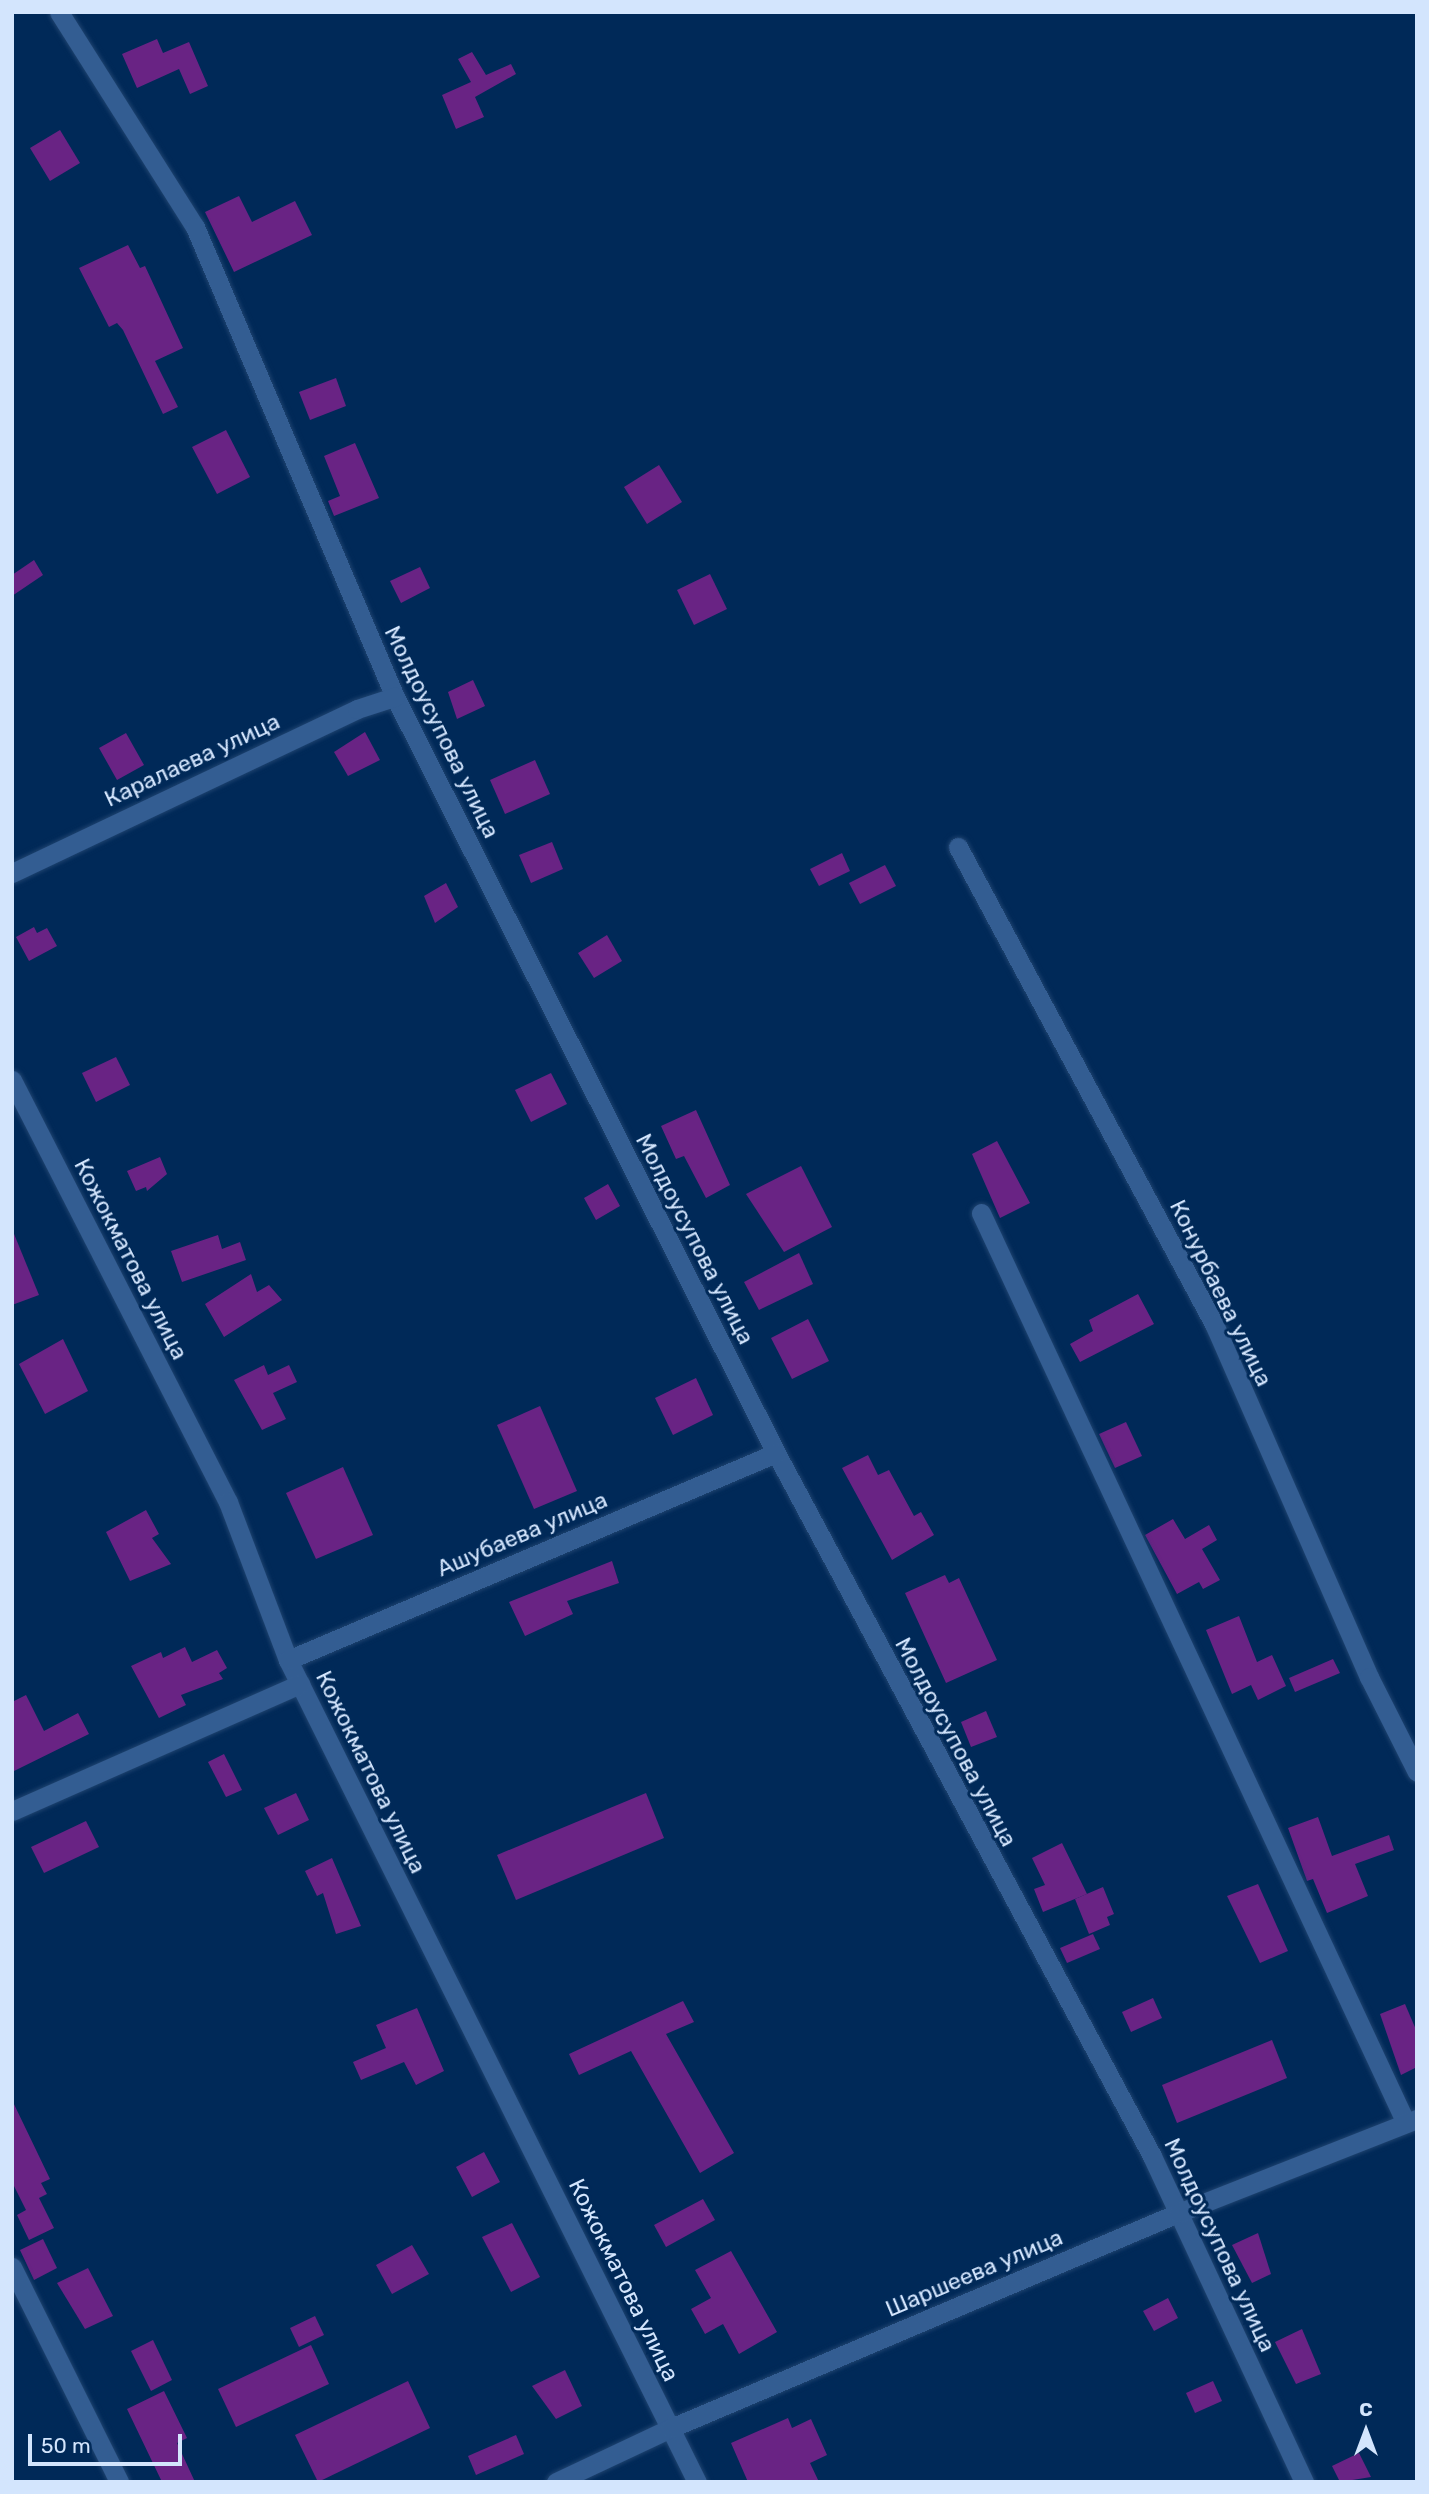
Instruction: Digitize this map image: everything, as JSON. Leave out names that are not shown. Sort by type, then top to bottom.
[{"type":"street","name":"Молдоусупова улица","points":[[59,12],[195,227],[395,697],[776,1453],[1178,2213],[1304,2482]]},
{"type":"street","name":"Каралаева улица","points":[[12,873],[357,709],[395,697]]},
{"type":"street","name":"Конурбаева улица","points":[[958,847],[1214,1324],[1369,1676],[1417,1772]]},
{"type":"street","name":"Кожокматова улица","points":[[12,1080],[228,1502],[288,1660],[697,2482]]},
{"type":"street","points":[[981,1213],[1412,2121]]},
{"type":"street","name":"Ашубаева улица","points":[[288,1660],[776,1453]]},
{"type":"street","points":[[12,1811],[300,1684]]},
{"type":"street","name":"Шаршеева улица","points":[[556,2482],[671,2428],[1178,2213],[1412,2121]]},
{"type":"street","points":[[12,2267],[119,2482]]},
{"type":"building","points":[[157,39],[163,53],[189,42],[208,86],[190,94],[179,69],[137,88],[122,54]]},
{"type":"building","points":[[472,52],[486,75],[511,64],[516,74],[475,97],[484,117],[456,129],[442,95],[471,82],[458,59]]},
{"type":"building","points":[[60,130],[80,163],[50,181],[30,148]]},
{"type":"building","points":[[239,196],[252,222],[295,201],[312,235],[234,272],[205,212]]},
{"type":"building","points":[[128,245],[140,268],[145,266],[183,348],[155,361],[178,407],[163,414],[123,330],[117,323],[109,327],[79,268]]},
{"type":"building","points":[[336,378],[346,406],[310,420],[299,392]]},
{"type":"building","points":[[226,430],[250,477],[217,494],[192,447]]},
{"type":"building","points":[[355,443],[379,498],[334,516],[328,501],[340,496],[324,456]]},
{"type":"building","points":[[659,465],[682,502],[647,524],[624,487]]},
{"type":"building","points":[[34,560],[43,575],[12,596],[12,575]]},
{"type":"building","points":[[420,567],[430,588],[401,603],[390,581]]},
{"type":"building","points":[[710,574],[727,609],[694,625],[677,590]]},
{"type":"building","points":[[473,680],[485,706],[457,719],[448,692]]},
{"type":"building","points":[[365,732],[380,760],[348,776],[334,752]]},
{"type":"building","points":[[126,733],[144,765],[117,780],[99,748]]},
{"type":"building","points":[[535,760],[550,794],[505,814],[490,780]]},
{"type":"building","points":[[552,842],[563,869],[531,883],[519,855]]},
{"type":"building","points":[[842,853],[850,871],[819,886],[810,869]]},
{"type":"building","points":[[885,865],[896,886],[860,904],[849,883]]},
{"type":"building","points":[[446,883],[458,907],[435,923],[424,896]]},
{"type":"building","points":[[34,927],[37,933],[47,928],[57,946],[29,961],[16,937]]},
{"type":"building","points":[[607,935],[622,961],[594,978],[578,953]]},
{"type":"building","points":[[116,1057],[130,1085],[96,1102],[82,1073]]},
{"type":"building","points":[[551,1073],[567,1104],[531,1122],[515,1090]]},
{"type":"building","points":[[696,1110],[730,1185],[706,1198],[684,1156],[676,1159],[661,1126]]},
{"type":"building","points":[[997,1141],[1030,1203],[1000,1218],[972,1154]]},
{"type":"building","points":[[160,1157],[167,1174],[147,1191],[146,1187],[136,1191],[127,1171]]},
{"type":"building","points":[[801,1166],[832,1227],[784,1252],[746,1194]]},
{"type":"building","points":[[608,1184],[620,1206],[596,1220],[584,1198]]},
{"type":"building","points":[[12,1229],[39,1295],[12,1305]]},
{"type":"building","points":[[218,1235],[222,1249],[240,1242],[246,1260],[182,1282],[171,1251]]},
{"type":"building","points":[[799,1253],[813,1284],[759,1310],[744,1282]]},
{"type":"building","points":[[251,1274],[257,1292],[269,1285],[282,1300],[224,1337],[205,1304]]},
{"type":"building","points":[[1138,1294],[1154,1324],[1080,1362],[1070,1344],[1093,1331],[1089,1320]]},
{"type":"building","points":[[808,1319],[829,1361],[792,1379],[771,1338]]},
{"type":"building","points":[[63,1339],[88,1391],[45,1414],[19,1364]]},
{"type":"building","points":[[264,1365],[268,1375],[289,1365],[297,1382],[273,1393],[286,1419],[262,1430],[234,1380]]},
{"type":"building","points":[[696,1378],[713,1415],[673,1435],[655,1398]]},
{"type":"building","points":[[540,1406],[577,1491],[534,1509],[497,1425]]},
{"type":"building","points":[[1126,1422],[1142,1456],[1115,1468],[1099,1434]]},
{"type":"building","points":[[868,1455],[878,1475],[889,1470],[914,1516],[921,1512],[934,1535],[892,1560],[842,1468]]},
{"type":"building","points":[[343,1467],[373,1535],[316,1559],[286,1493]]},
{"type":"building","points":[[146,1510],[159,1534],[152,1538],[171,1564],[130,1581],[106,1532]]},
{"type":"building","points":[[1173,1519],[1185,1539],[1209,1525],[1217,1540],[1202,1549],[1220,1580],[1203,1589],[1199,1582],[1177,1594],[1145,1535]]},
{"type":"building","points":[[612,1561],[619,1583],[567,1601],[573,1614],[525,1636],[509,1602]]},
{"type":"building","points":[[945,1575],[949,1583],[959,1578],[997,1660],[946,1683],[905,1593]]},
{"type":"building","points":[[1239,1616],[1257,1662],[1272,1655],[1286,1686],[1258,1700],[1251,1685],[1232,1694],[1206,1630]]},
{"type":"building","points":[[185,1647],[192,1662],[217,1650],[227,1668],[219,1673],[223,1679],[181,1695],[186,1705],[159,1718],[131,1666],[161,1652],[163,1658]]},
{"type":"building","points":[[1333,1659],[1340,1673],[1295,1692],[1289,1678]]},
{"type":"building","points":[[26,1695],[44,1731],[78,1713],[89,1734],[12,1772],[12,1702]]},
{"type":"building","points":[[986,1711],[997,1737],[971,1747],[961,1722]]},
{"type":"building","points":[[224,1754],[242,1790],[226,1797],[208,1762]]},
{"type":"building","points":[[296,1793],[309,1820],[278,1835],[264,1808]]},
{"type":"building","points":[[646,1793],[664,1838],[516,1900],[497,1855]]},
{"type":"building","points":[[1318,1817],[1332,1856],[1389,1835],[1394,1850],[1355,1864],[1368,1896],[1327,1913],[1313,1879],[1307,1881],[1288,1828]]},
{"type":"building","points":[[86,1821],[99,1847],[44,1873],[31,1847]]},
{"type":"building","points":[[1062,1843],[1087,1894],[1043,1912],[1034,1889],[1045,1885],[1032,1858]]},
{"type":"building","points":[[332,1858],[361,1926],[336,1934],[323,1893],[317,1896],[305,1871]]},
{"type":"building","points":[[1258,1884],[1288,1951],[1260,1963],[1227,1896]]},
{"type":"building","points":[[1103,1887],[1114,1914],[1107,1917],[1110,1925],[1089,1934],[1075,1899]]},
{"type":"building","points":[[1093,1934],[1100,1949],[1067,1963],[1060,1948]]},
{"type":"building","points":[[1153,1998],[1162,2018],[1131,2032],[1122,2012]]},
{"type":"building","points":[[683,2001],[694,2022],[666,2034],[734,2153],[700,2173],[631,2051],[579,2075],[569,2054]]},
{"type":"building","points":[[1405,2004],[1417,2032],[1417,2067],[1401,2075],[1380,2014]]},
{"type":"building","points":[[417,2008],[444,2071],[416,2085],[404,2062],[361,2080],[353,2062],[386,2048],[376,2025]]},
{"type":"building","points":[[1272,2040],[1287,2078],[1177,2123],[1162,2085]]},
{"type":"building","points":[[12,2100],[50,2179],[41,2183],[47,2194],[39,2198],[54,2228],[29,2240],[17,2215],[26,2210],[12,2182]]},
{"type":"building","points":[[484,2152],[500,2182],[472,2197],[456,2167]]},
{"type":"building","points":[[703,2199],[715,2220],[666,2247],[654,2225]]},
{"type":"building","points":[[512,2223],[540,2277],[511,2292],[482,2237]]},
{"type":"building","points":[[1258,2233],[1271,2274],[1252,2283],[1232,2245]]},
{"type":"building","points":[[43,2239],[57,2268],[34,2280],[20,2250]]},
{"type":"building","points":[[412,2245],[429,2274],[392,2294],[376,2265]]},
{"type":"building","points":[[731,2251],[777,2332],[739,2354],[723,2324],[705,2334],[691,2309],[711,2298],[695,2270]]},
{"type":"building","points":[[88,2268],[113,2316],[85,2329],[57,2283]]},
{"type":"building","points":[[1168,2298],[1178,2318],[1154,2331],[1143,2311]]},
{"type":"building","points":[[315,2316],[324,2335],[299,2347],[290,2328]]},
{"type":"building","points":[[1302,2329],[1321,2374],[1296,2384],[1275,2342]]},
{"type":"building","points":[[153,2340],[172,2380],[151,2391],[131,2351]]},
{"type":"building","points":[[311,2345],[329,2384],[236,2427],[218,2389]]},
{"type":"building","points":[[565,2370],[582,2406],[556,2419],[532,2386]]},
{"type":"building","points":[[408,2381],[430,2428],[318,2482],[295,2435]]},
{"type":"building","points":[[1213,2381],[1222,2401],[1195,2413],[1186,2393]]},
{"type":"building","points":[[164,2391],[187,2438],[177,2443],[195,2482],[162,2482],[127,2409]]},
{"type":"building","points":[[788,2418],[792,2428],[811,2419],[827,2455],[810,2463],[819,2482],[748,2482],[731,2443]]},
{"type":"building","points":[[516,2435],[524,2454],[476,2475],[468,2456]]},
{"type":"building","points":[[1359,2453],[1371,2477],[1340,2482],[1332,2466]]}]
